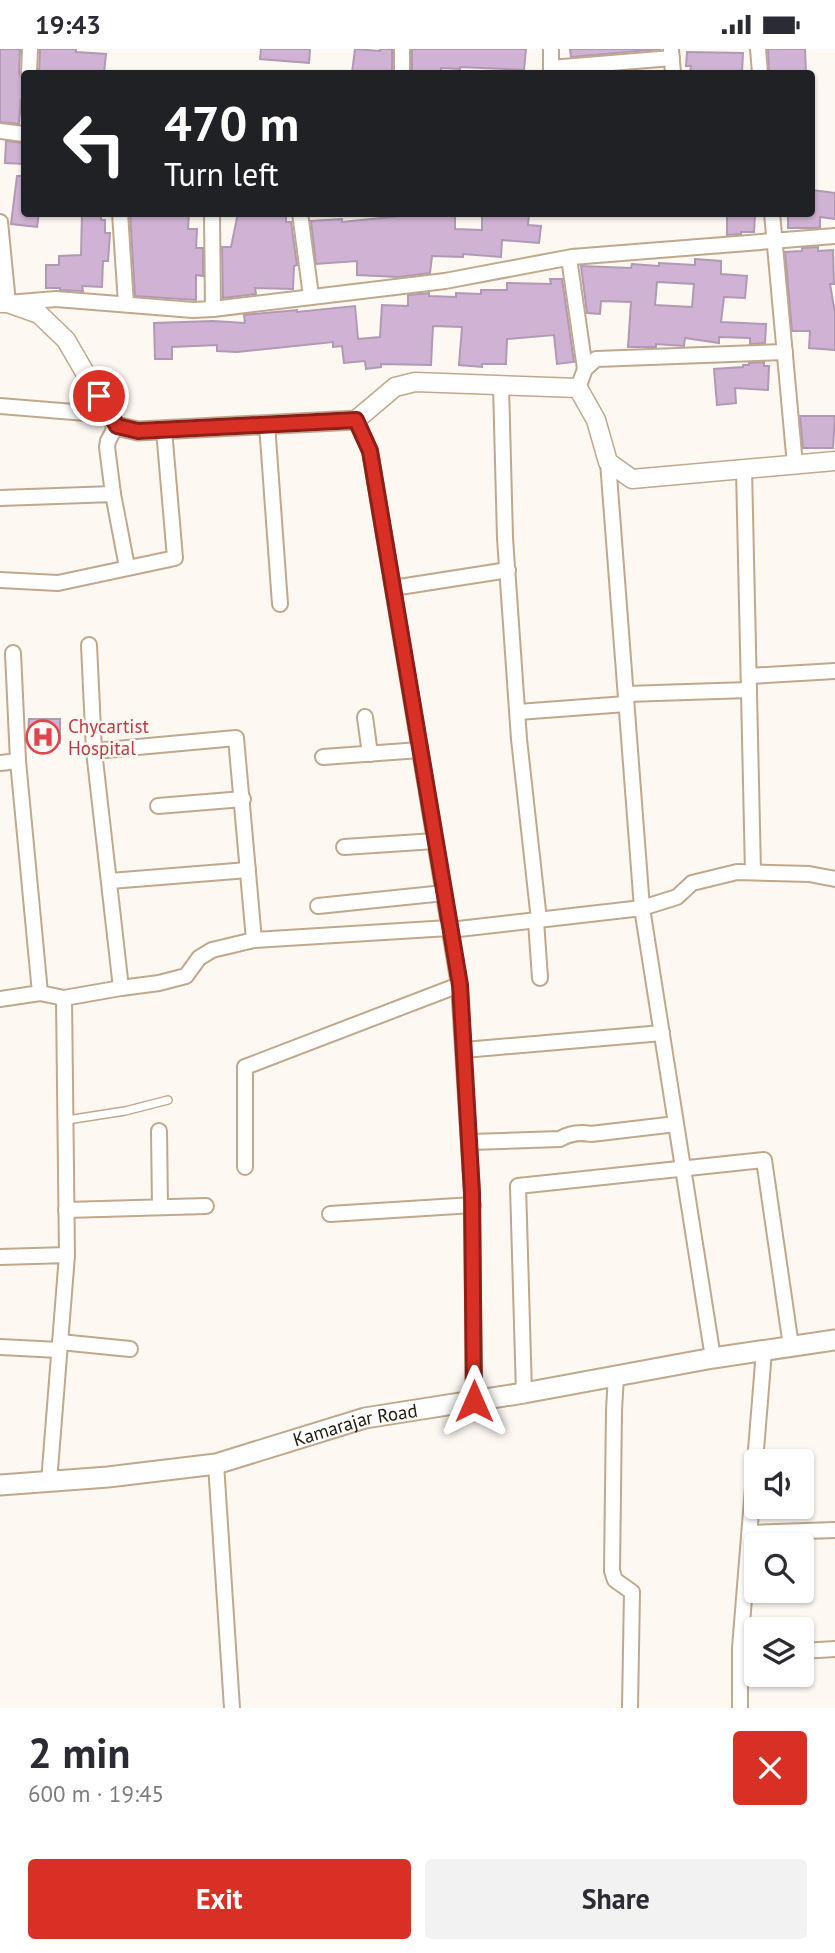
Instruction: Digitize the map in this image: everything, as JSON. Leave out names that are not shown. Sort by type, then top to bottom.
[{"type":"main road","name":"Kamarajar Road","points":[[0,1485],[108,1478],[216,1464],[365,1418],[524,1393],[713,1358],[835,1340]]},
{"type":"street","points":[[29,70],[30,49]]},
{"type":"street","points":[[402,49],[402,70]]},
{"type":"street","points":[[551,49],[552,70]]},
{"type":"street","points":[[758,49],[760,70]]},
{"type":"street","points":[[563,70],[672,60]]},
{"type":"street","points":[[0,131],[21,134]]},
{"type":"street","points":[[120,217],[126,304]]},
{"type":"street","points":[[212,217],[213,309]]},
{"type":"street","points":[[301,217],[311,296]]},
{"type":"street","points":[[772,217],[794,465]]},
{"type":"street","points":[[0,222],[4,303]]},
{"type":"street","points":[[4,303],[56,299],[193,310],[213,309],[445,281],[569,258],[835,236]]},
{"type":"street","points":[[569,258],[585,369]]},
{"type":"street","points":[[4,303],[39,314],[66,340],[113,420],[107,447],[127,568]]},
{"type":"street","points":[[713,1358],[642,908],[608,462],[596,420],[578,388],[585,369],[596,359],[785,352]]},
{"type":"street","points":[[0,406],[113,420],[138,431],[356,420],[395,387],[415,382],[578,388]]},
{"type":"street","points":[[501,385],[517,712],[538,920],[540,978]]},
{"type":"street","points":[[356,420],[370,451],[460,985],[473,1205],[474,1401]]},
{"type":"street","points":[[267,425],[280,604]]},
{"type":"street","points":[[0,580],[58,583],[175,558],[163,430]]},
{"type":"street","points":[[608,462],[632,479],[835,461]]},
{"type":"street","points":[[744,469],[753,872]]},
{"type":"street","points":[[0,498],[113,494]]},
{"type":"street","points":[[393,588],[508,570]]},
{"type":"street","points":[[89,645],[94,751],[121,988]]},
{"type":"street","points":[[13,653],[18,761],[40,993]]},
{"type":"street","points":[[517,712],[835,671]]},
{"type":"street","points":[[365,717],[370,754]]},
{"type":"street","points":[[94,751],[236,738],[254,940]]},
{"type":"street","points":[[323,757],[420,750]]},
{"type":"street","points":[[0,763],[18,761]]},
{"type":"street","points":[[158,806],[243,799]]},
{"type":"street","points":[[344,847],[435,841]]},
{"type":"street","points":[[110,881],[248,870]]},
{"type":"street","points":[[0,999],[40,993],[64,998],[159,983],[186,976],[199,958],[212,950],[254,940],[449,929],[642,908],[677,897],[692,883],[737,872],[809,874],[835,879]]},
{"type":"street","points":[[318,906],[444,893]]},
{"type":"street","points":[[245,1167],[246,1067],[460,985]]},
{"type":"street","points":[[49,1482],[66,1255],[64,998]]},
{"type":"street","points":[[464,1050],[662,1033]]},
{"type":"street","points":[[470,1142],[561,1139],[582,1132],[591,1134],[676,1124]]},
{"type":"street","points":[[159,1131],[160,1207]]},
{"type":"street","points":[[524,1393],[518,1186],[764,1160],[791,1346]]},
{"type":"street","points":[[330,1214],[473,1205]]},
{"type":"street","points":[[66,1210],[206,1206]]},
{"type":"street","points":[[0,1257],[66,1255]]},
{"type":"street","points":[[0,1347],[130,1349]]},
{"type":"street","points":[[750,1533],[764,1351]]},
{"type":"street","points":[[616,1376],[612,1571],[615,1580],[632,1592],[630,1708]]},
{"type":"street","points":[[216,1464],[232,1708]]},
{"type":"street","points":[[771,1533],[835,1530]]},
{"type":"street","points":[[740,1708],[740,1654],[744,1603]]},
{"type":"street","points":[[814,1650],[835,1649]]},
{"type":"lane","points":[[67,1120],[125,1111],[168,1100]]},
{"type":"building","points":[[0,49],[20,49],[19,124],[0,122]]},
{"type":"building","points":[[40,49],[76,49],[76,52],[106,54],[104,70],[39,70]]},
{"type":"building","points":[[261,49],[310,49],[309,63],[260,59]]},
{"type":"building","points":[[355,49],[392,49],[392,70],[352,70]]},
{"type":"building","points":[[412,49],[526,49],[524,70],[460,67],[412,70]]},
{"type":"building","points":[[570,49],[661,49],[571,57]]},
{"type":"building","points":[[768,49],[805,49],[806,70],[769,70]]},
{"type":"building","points":[[687,52],[743,53],[742,70],[690,70],[691,66],[686,66]]},
{"type":"building","points":[[6,141],[21,143],[21,164],[5,163]]},
{"type":"building","points":[[17,176],[21,176],[21,217],[38,217],[37,227],[11,224]]},
{"type":"building","points":[[815,190],[835,193],[835,219],[820,217],[820,228],[788,228],[788,217],[815,217]]},
{"type":"building","points":[[82,217],[101,217],[101,220],[105,220],[105,233],[110,233],[108,261],[103,261],[102,287],[82,286],[83,291],[46,288],[46,265],[59,265],[59,256],[81,255]]},
{"type":"building","points":[[130,217],[189,217],[188,229],[197,229],[196,248],[203,248],[203,276],[196,275],[196,300],[135,296]]},
{"type":"building","points":[[237,217],[286,217],[286,222],[291,222],[297,265],[294,266],[293,289],[255,288],[256,294],[223,298],[222,247],[231,247]]},
{"type":"building","points":[[390,217],[455,217],[455,229],[482,230],[482,217],[529,217],[528,225],[541,226],[539,243],[502,240],[501,257],[463,254],[463,257],[432,256],[430,273],[399,277],[357,275],[357,261],[316,264],[311,221],[342,219],[342,222]]},
{"type":"building","points":[[727,217],[755,217],[754,232],[727,235]]},
{"type":"building","points":[[818,247],[818,251],[833,250],[834,284],[830,284],[835,313],[835,350],[809,348],[810,331],[792,331],[785,252]]},
{"type":"building","points":[[695,259],[721,261],[721,274],[747,276],[745,298],[724,297],[721,322],[766,324],[765,343],[750,344],[750,338],[719,337],[719,343],[685,338],[684,346],[656,344],[656,347],[628,347],[631,302],[601,301],[600,314],[587,313],[581,266],[631,268],[632,264],[695,265]],"holes":[[[657,282],[694,284],[692,307],[655,305]]]},
{"type":"building","points":[[550,279],[562,279],[574,362],[557,364],[554,335],[507,339],[506,364],[482,364],[482,367],[459,365],[462,327],[433,326],[431,365],[381,364],[381,367],[366,369],[365,361],[344,363],[342,346],[333,347],[333,342],[237,352],[217,351],[217,345],[172,347],[172,359],[155,359],[154,323],[245,323],[244,315],[355,306],[358,339],[380,337],[382,305],[408,306],[408,295],[429,293],[429,296],[456,297],[456,293],[481,294],[481,290],[507,290],[507,283],[551,284]]},
{"type":"building","points":[[764,362],[764,366],[769,366],[768,390],[735,388],[736,403],[717,405],[714,369]]},
{"type":"building","points":[[800,416],[835,416],[833,448],[803,448]]},
{"type":"building","points":[[29,719],[60,719],[60,743],[28,742]]},
{"type":"place","name":"Chycartist Hospital","points":[[43,737]]},
{"type":"route","points":[[99,396],[117,426],[138,431],[356,420],[370,451],[460,985],[472,1193],[474,1401]]}]
